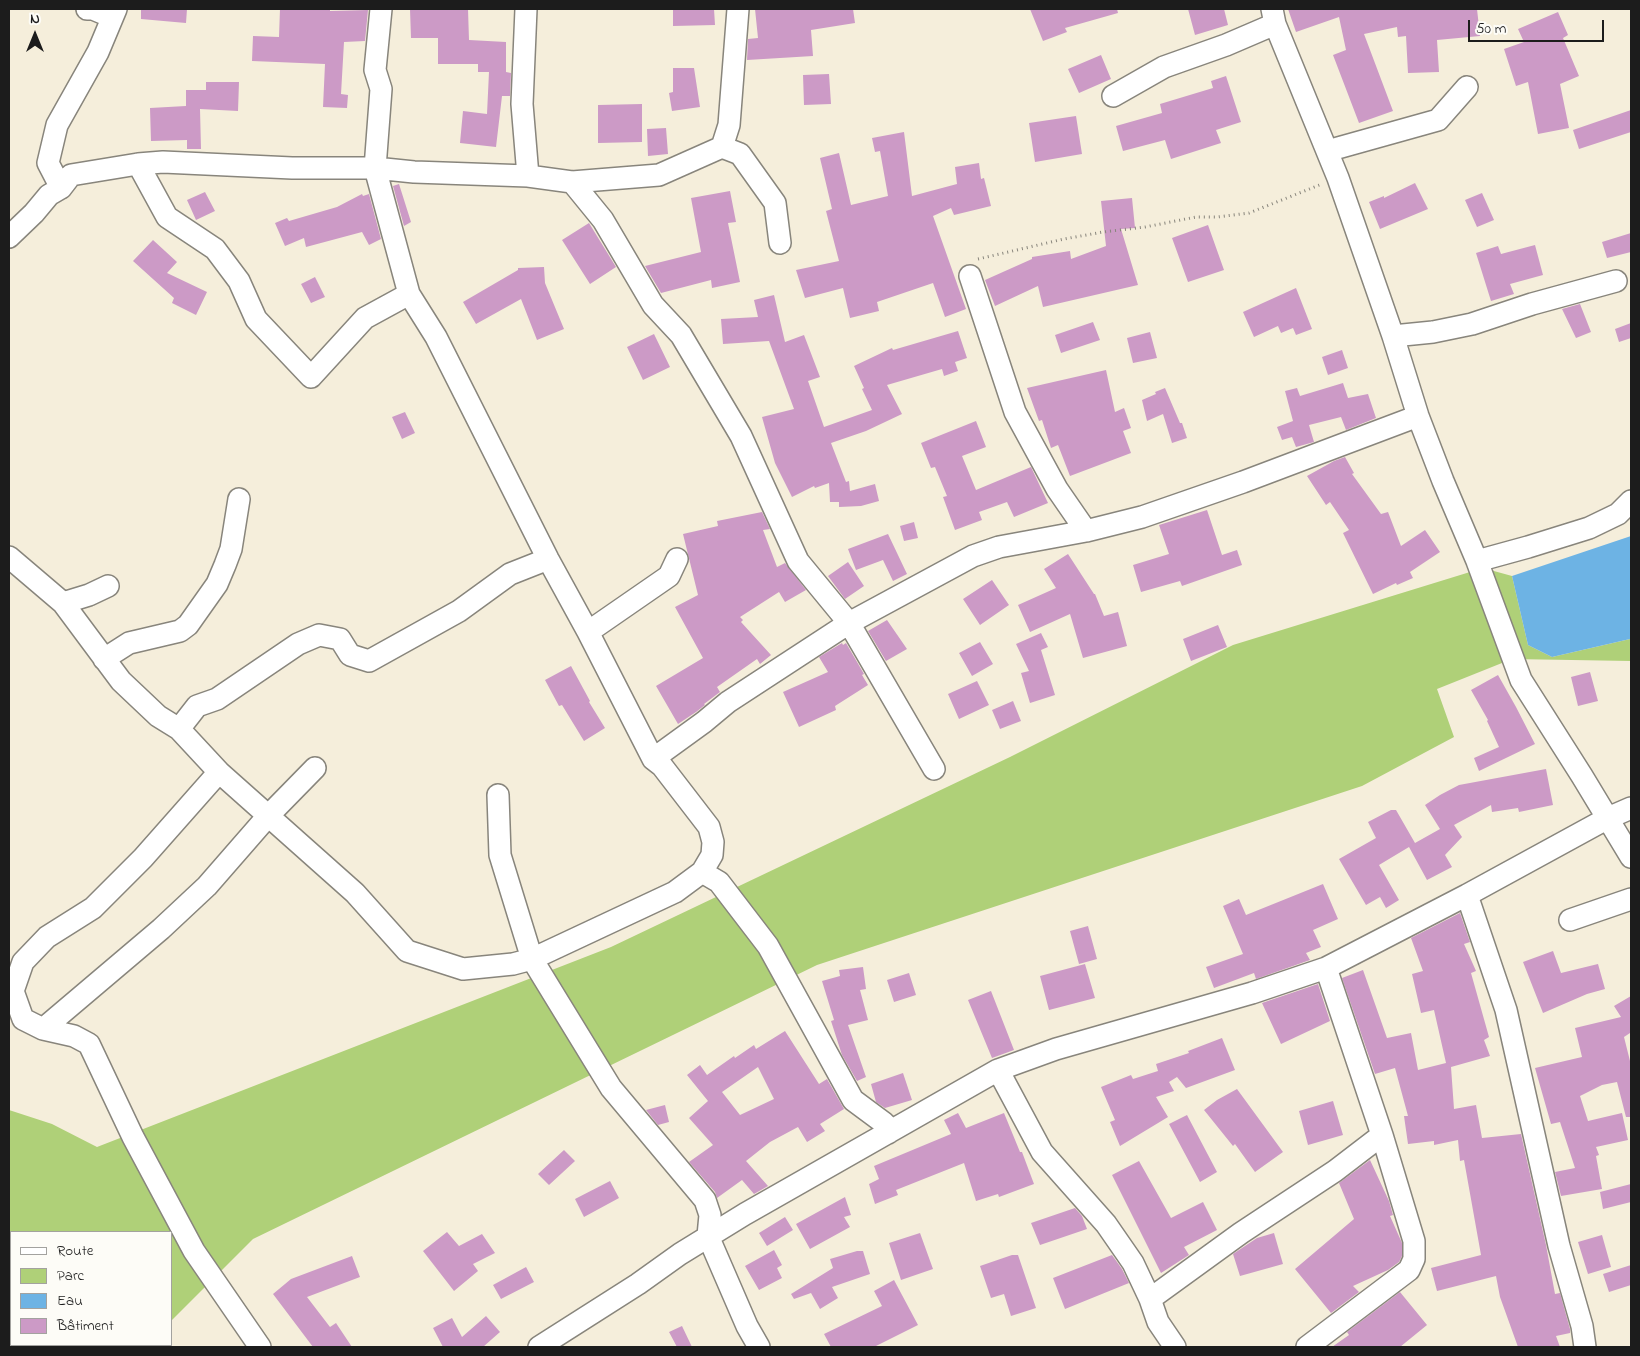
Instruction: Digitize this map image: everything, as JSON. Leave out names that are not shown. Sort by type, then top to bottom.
[{"type":"street","points":[[61,188],[48,163],[58,125],[98,52],[114,13],[87,9]]},
{"type":"street","points":[[9,557],[63,603],[121,681],[158,716],[179,729],[219,772],[355,893],[407,951],[463,969],[513,964],[532,959],[676,892],[702,872],[712,855],[713,842],[709,827],[662,766],[653,759],[548,559],[436,337],[409,294],[375,168],[381,89],[375,70],[381,9]]},
{"type":"street","points":[[526,9],[522,104],[528,176]]},
{"type":"street","points":[[722,147],[729,125],[738,9]]},
{"type":"street","points":[[1113,96],[1164,67],[1226,45],[1274,16],[1338,178],[1394,336],[1418,416],[1477,561],[1521,680],[1631,857]]},
{"type":"street","points":[[1328,151],[1438,120],[1467,87]]},
{"type":"street","points":[[9,237],[34,213],[49,195],[61,188],[71,175],[138,164],[163,162],[292,168],[375,168],[414,172],[528,176],[572,182],[659,174],[722,147],[740,154],[775,203],[780,243]]},
{"type":"street","points":[[138,164],[168,216],[215,249],[239,281],[256,319],[311,377],[364,318],[409,294]]},
{"type":"street","points":[[572,182],[603,220],[653,305],[681,335],[741,436],[798,561],[849,623],[934,769]]},
{"type":"street","points":[[970,276],[1015,412],[1057,489],[1086,531]]},
{"type":"street","points":[[1394,336],[1433,332],[1472,324],[1532,304],[1616,281]]},
{"type":"street","points":[[653,759],[728,702],[849,623],[973,556],[999,547],[1086,531],[1142,517],[1243,482],[1418,416]]},
{"type":"street","points":[[104,658],[130,643],[180,632],[188,625],[217,584],[225,565],[231,549],[239,499]]},
{"type":"street","points":[[1477,561],[1589,528],[1618,514],[1631,501]]},
{"type":"street","points":[[588,632],[668,576],[677,558]]},
{"type":"street","points":[[179,729],[197,706],[218,699],[298,644],[319,635],[340,639],[350,655],[369,661],[459,611],[510,574],[548,559]]},
{"type":"street","points":[[63,603],[89,596],[108,586]]},
{"type":"street","points":[[43,1029],[160,929],[207,886],[268,816],[315,768]]},
{"type":"street","points":[[219,772],[143,858],[93,908],[47,938],[23,962],[14,991],[23,1018],[43,1029],[74,1036],[89,1044],[133,1136],[194,1251],[260,1347]]},
{"type":"street","points":[[498,795],[500,856],[532,959],[611,1088],[705,1200],[710,1215],[708,1236],[747,1326],[759,1347]]},
{"type":"street","points":[[539,1347],[708,1236],[998,1070],[1056,1049],[1252,993],[1326,968],[1467,895],[1608,818],[1631,808]]},
{"type":"street","points":[[702,872],[719,882],[768,946],[853,1100],[884,1123],[888,1133]]},
{"type":"street","points":[[1467,895],[1506,1010],[1560,1246],[1582,1326],[1585,1347]]},
{"type":"street","points":[[1570,920],[1631,899]]},
{"type":"street","points":[[1307,1347],[1409,1270],[1414,1259],[1414,1241],[1382,1135],[1326,968]]},
{"type":"street","points":[[998,1070],[1042,1152],[1106,1224],[1133,1263],[1150,1299],[1158,1322],[1175,1347]]},
{"type":"street","points":[[1150,1299],[1241,1233],[1335,1171],[1382,1135]]},
{"type":"path","points":[[970,276],[970,266],[977,259],[1103,232],[1145,227],[1196,217],[1218,217],[1249,213],[1338,178]]},
{"type":"green space","points":[[1483,568],[1512,576],[1528,645],[1552,657],[1630,639],[1631,661],[1512,659],[1437,689],[1454,737],[1362,786],[817,965],[253,1239],[172,1320],[172,1231],[10,1231],[10,1346],[147,1346],[9,1347],[9,1110],[52,1124],[97,1147],[611,947],[1010,757],[1233,645]]},
{"type":"water","points":[[1631,536],[1631,640],[1552,657],[1528,645],[1512,576]]},
{"type":"building","points":[[141,9],[187,9],[186,23],[141,19]]},
{"type":"building","points":[[280,9],[368,10],[365,41],[344,42],[341,94],[348,95],[347,108],[323,107],[325,64],[252,61],[253,36],[279,37]]},
{"type":"building","points":[[410,9],[468,9],[469,40],[506,42],[506,72],[511,73],[510,96],[502,96],[496,147],[460,143],[463,111],[487,114],[489,72],[478,72],[478,64],[438,64],[438,38],[411,38]]},
{"type":"building","points":[[673,9],[714,9],[715,25],[673,26]]},
{"type":"building","points":[[755,9],[853,9],[855,23],[811,30],[813,56],[747,60],[748,39],[758,38]]},
{"type":"building","points":[[1030,9],[1117,9],[1118,13],[1065,28],[1067,32],[1043,41]]},
{"type":"building","points":[[1188,9],[1224,9],[1228,25],[1195,35]]},
{"type":"building","points":[[1288,9],[1477,9],[1480,36],[1437,40],[1439,72],[1408,73],[1406,36],[1398,37],[1397,27],[1364,34],[1393,111],[1359,123],[1333,55],[1346,50],[1339,17],[1296,32]]},
{"type":"building","points":[[1558,12],[1568,35],[1563,38],[1579,76],[1560,84],[1569,128],[1538,134],[1528,82],[1516,86],[1504,49],[1524,42],[1518,29]]},
{"type":"building","points":[[1101,55],[1111,79],[1079,93],[1068,69]]},
{"type":"building","points":[[673,68],[694,68],[700,107],[672,111],[669,93],[673,92]]},
{"type":"building","points":[[829,74],[831,104],[804,105],[803,75]]},
{"type":"building","points":[[1226,76],[1241,122],[1216,130],[1221,143],[1171,159],[1165,140],[1123,151],[1116,126],[1162,113],[1160,104],[1213,88],[1211,81]]},
{"type":"building","points":[[206,82],[239,82],[238,111],[200,109],[201,149],[187,149],[187,140],[151,141],[150,108],[186,106],[186,90],[206,90]]},
{"type":"building","points":[[642,104],[642,142],[598,143],[598,105]]},
{"type":"building","points":[[1631,110],[1631,132],[1579,149],[1573,130]]},
{"type":"building","points":[[1076,116],[1082,154],[1035,162],[1029,123]]},
{"type":"building","points":[[666,128],[668,154],[648,156],[647,129]]},
{"type":"building","points":[[904,132],[912,196],[957,184],[955,167],[979,163],[981,179],[984,178],[991,206],[954,215],[951,208],[933,216],[966,309],[945,317],[933,283],[877,302],[879,311],[850,318],[843,288],[805,298],[796,270],[839,261],[826,211],[832,209],[820,158],[839,153],[851,205],[888,196],[880,151],[875,152],[872,138]]},
{"type":"building","points":[[1415,183],[1428,209],[1380,229],[1369,202],[1384,196],[1384,198]]},
{"type":"building","points":[[399,184],[411,222],[404,226],[393,186]]},
{"type":"building","points":[[730,191],[736,222],[728,223],[740,282],[712,288],[711,280],[661,293],[645,266],[701,252],[691,198]]},
{"type":"building","points":[[205,192],[215,211],[196,220],[187,200]]},
{"type":"building","points":[[1482,193],[1494,220],[1477,227],[1465,200]]},
{"type":"building","points":[[362,194],[363,196],[369,194],[381,239],[369,245],[362,232],[306,247],[304,238],[285,246],[275,223],[287,218],[289,221],[337,207]]},
{"type":"building","points":[[1132,198],[1135,228],[1121,229],[1138,285],[1043,307],[1038,286],[995,306],[985,280],[1032,259],[1032,257],[1070,251],[1071,259],[1106,246],[1101,201]]},
{"type":"building","points":[[589,223],[616,267],[590,284],[562,240]]},
{"type":"building","points":[[1208,225],[1224,270],[1188,282],[1172,238]]},
{"type":"building","points":[[1631,233],[1631,252],[1607,258],[1602,242]]},
{"type":"building","points":[[153,240],[177,262],[167,273],[207,292],[196,315],[172,303],[174,298],[133,261]]},
{"type":"building","points":[[1535,245],[1543,275],[1510,284],[1514,294],[1491,301],[1476,253],[1498,246],[1501,254]]},
{"type":"building","points":[[544,267],[545,283],[564,329],[537,340],[521,299],[476,324],[463,302],[518,270],[518,268]]},
{"type":"building","points":[[315,277],[325,297],[311,303],[301,284]]},
{"type":"building","points":[[1296,288],[1312,329],[1296,335],[1293,328],[1281,333],[1278,326],[1254,337],[1243,312]]},
{"type":"building","points":[[774,295],[785,342],[804,335],[820,377],[808,381],[824,427],[872,410],[854,366],[892,348],[893,350],[958,331],[967,358],[955,362],[958,371],[944,376],[942,369],[887,385],[902,414],[866,431],[831,443],[846,482],[849,481],[850,491],[875,484],[879,501],[861,506],[839,507],[839,502],[830,502],[829,483],[815,488],[814,486],[792,497],[775,463],[762,417],[794,409],[769,341],[723,344],[721,319],[758,317],[754,300]]},
{"type":"building","points":[[1580,304],[1591,332],[1576,338],[1562,309]]},
{"type":"building","points":[[1093,322],[1100,340],[1061,353],[1055,335]]},
{"type":"building","points":[[1631,323],[1631,338],[1619,342],[1615,329]]},
{"type":"building","points":[[1150,332],[1157,358],[1133,363],[1127,338]]},
{"type":"building","points":[[654,334],[670,367],[643,380],[627,347]]},
{"type":"building","points":[[1342,350],[1348,368],[1328,375],[1322,357]]},
{"type":"building","points":[[1106,370],[1115,412],[1124,408],[1131,428],[1123,431],[1131,453],[1070,476],[1058,445],[1051,448],[1042,420],[1039,421],[1027,388]]},
{"type":"building","points":[[1343,383],[1348,398],[1368,394],[1376,418],[1346,430],[1341,417],[1309,425],[1314,442],[1296,447],[1292,437],[1282,440],[1277,427],[1293,421],[1285,391],[1297,388],[1300,396]]},
{"type":"building","points":[[1165,388],[1187,438],[1172,443],[1163,414],[1147,421],[1142,400]]},
{"type":"building","points":[[405,412],[415,433],[402,439],[392,417]]},
{"type":"building","points":[[976,421],[986,447],[962,456],[976,490],[1031,467],[1048,503],[1014,517],[1007,502],[979,512],[982,520],[955,530],[943,497],[947,496],[935,467],[931,468],[921,443]]},
{"type":"building","points":[[1345,457],[1354,473],[1352,474],[1381,514],[1388,512],[1401,546],[1425,530],[1440,552],[1410,572],[1413,578],[1397,585],[1396,583],[1373,594],[1343,533],[1349,530],[1330,502],[1326,505],[1307,476]]},
{"type":"building","points":[[1207,510],[1222,555],[1237,550],[1242,565],[1182,586],[1180,581],[1141,592],[1133,565],[1169,554],[1159,525]]},
{"type":"building","points":[[762,512],[770,529],[763,530],[777,567],[785,563],[806,590],[785,602],[779,592],[740,617],[743,620],[741,622],[771,655],[760,664],[757,659],[717,687],[720,692],[678,724],[656,686],[703,658],[675,607],[698,595],[683,534],[718,526],[717,521]]},
{"type":"building","points":[[914,522],[918,538],[904,541],[900,526]]},
{"type":"building","points":[[888,534],[907,574],[893,581],[883,560],[856,570],[848,549]]},
{"type":"building","points":[[1068,554],[1095,594],[1104,616],[1118,612],[1127,646],[1083,658],[1070,614],[1030,632],[1018,605],[1056,588],[1044,569]]},
{"type":"building","points":[[848,562],[864,586],[845,599],[828,576]]},
{"type":"building","points":[[992,580],[1009,605],[980,625],[963,599]]},
{"type":"building","points":[[887,620],[907,649],[886,661],[868,631]]},
{"type":"building","points":[[1218,625],[1227,647],[1191,661],[1183,639]]},
{"type":"building","points":[[1041,633],[1048,647],[1041,650],[1055,695],[1030,703],[1021,673],[1029,671],[1016,644]]},
{"type":"building","points":[[980,642],[993,664],[972,676],[959,653]]},
{"type":"building","points":[[842,643],[843,645],[846,643],[864,674],[862,675],[868,685],[835,706],[836,710],[799,727],[783,692],[828,672],[819,657]]},
{"type":"building","points":[[571,666],[589,702],[605,728],[584,741],[562,705],[559,706],[545,680]]},
{"type":"building","points":[[1590,672],[1598,701],[1578,706],[1571,677]]},
{"type":"building","points":[[1498,675],[1535,744],[1479,771],[1474,758],[1499,747],[1488,720],[1471,690]]},
{"type":"building","points":[[977,681],[989,705],[959,719],[948,694]]},
{"type":"building","points":[[1013,701],[1021,721],[1000,729],[992,710]]},
{"type":"building","points":[[1546,769],[1553,805],[1519,812],[1518,808],[1492,812],[1491,805],[1454,825],[1462,837],[1445,855],[1452,867],[1427,880],[1409,847],[1379,865],[1399,900],[1386,908],[1380,897],[1366,905],[1339,859],[1376,838],[1368,822],[1391,810],[1396,810],[1415,843],[1440,829],[1425,805],[1440,795],[1459,785]]},
{"type":"building","points":[[1323,884],[1338,919],[1313,930],[1321,947],[1306,953],[1310,960],[1256,979],[1254,973],[1214,988],[1206,967],[1243,954],[1223,906],[1239,899],[1246,915]]},
{"type":"building","points":[[1460,913],[1470,942],[1464,944],[1476,971],[1471,973],[1489,1037],[1484,1040],[1490,1056],[1451,1067],[1454,1109],[1476,1105],[1482,1138],[1521,1134],[1555,1294],[1560,1293],[1570,1329],[1570,1333],[1556,1336],[1560,1347],[1518,1347],[1500,1297],[1496,1276],[1437,1291],[1431,1268],[1481,1255],[1464,1160],[1460,1161],[1458,1140],[1434,1145],[1434,1141],[1408,1144],[1404,1116],[1408,1116],[1395,1068],[1375,1074],[1342,978],[1363,970],[1387,1038],[1411,1033],[1418,1070],[1446,1063],[1434,1010],[1421,1013],[1412,974],[1423,971],[1411,938]]},
{"type":"building","points":[[1088,926],[1097,959],[1079,964],[1070,931]]},
{"type":"building","points":[[1553,951],[1561,973],[1598,964],[1605,989],[1587,994],[1543,1013],[1523,962]]},
{"type":"building","points":[[1085,964],[1095,998],[1049,1010],[1040,976]]},
{"type":"building","points":[[863,967],[866,989],[860,990],[868,1020],[848,1025],[866,1077],[857,1081],[842,1055],[831,1021],[834,1020],[822,981],[840,976],[839,970]]},
{"type":"building","points":[[909,973],[916,995],[894,1002],[887,980]]},
{"type":"building","points":[[1318,984],[1330,1021],[1281,1044],[1262,1003]]},
{"type":"building","points":[[991,991],[1014,1050],[992,1058],[968,1000]]},
{"type":"building","points":[[1631,996],[1631,1035],[1630,1033],[1624,1037],[1631,1065],[1631,1117],[1626,1117],[1617,1082],[1602,1085],[1580,1096],[1588,1121],[1622,1113],[1628,1140],[1596,1147],[1599,1155],[1596,1156],[1602,1189],[1561,1196],[1555,1172],[1575,1168],[1560,1122],[1551,1124],[1535,1068],[1582,1057],[1575,1028],[1621,1017],[1614,1006]]},
{"type":"building","points":[[785,1031],[819,1084],[827,1079],[844,1109],[820,1124],[825,1131],[807,1142],[798,1127],[770,1142],[746,1161],[768,1186],[754,1194],[742,1180],[717,1198],[715,1192],[689,1162],[713,1145],[689,1118],[708,1101],[687,1075],[700,1065],[707,1075],[754,1045],[756,1049]],"holes":[[[758,1067],[774,1099],[740,1115],[722,1092]]]},
{"type":"building","points":[[1222,1038],[1235,1070],[1186,1088],[1177,1077],[1169,1082],[1174,1091],[1156,1097],[1168,1117],[1120,1146],[1110,1122],[1115,1120],[1101,1087],[1131,1075],[1133,1079],[1158,1071],[1156,1064],[1189,1053],[1188,1051]]},
{"type":"building","points":[[903,1073],[912,1100],[885,1108],[876,1102],[871,1084]]},
{"type":"building","points":[[1237,1089],[1283,1152],[1255,1172],[1235,1144],[1233,1146],[1204,1110]]},
{"type":"building","points":[[1333,1101],[1343,1135],[1308,1145],[1299,1111]]},
{"type":"building","points":[[665,1105],[669,1122],[658,1125],[646,1110]]},
{"type":"building","points":[[958,1113],[966,1128],[1004,1113],[1034,1184],[999,1197],[998,1194],[976,1201],[964,1163],[896,1190],[898,1195],[875,1204],[869,1184],[879,1179],[874,1166],[951,1134],[944,1120]]},
{"type":"building","points":[[1187,1115],[1217,1172],[1200,1182],[1169,1124]]},
{"type":"building","points":[[564,1150],[575,1161],[549,1185],[538,1174]]},
{"type":"building","points":[[1370,1160],[1389,1201],[1393,1215],[1390,1216],[1402,1243],[1402,1256],[1399,1262],[1388,1270],[1353,1286],[1359,1292],[1331,1313],[1295,1269],[1354,1219],[1339,1183]]},
{"type":"building","points":[[1139,1161],[1171,1218],[1203,1202],[1217,1230],[1184,1247],[1189,1255],[1161,1273],[1112,1175]]},
{"type":"building","points":[[610,1181],[619,1198],[584,1217],[575,1199]]},
{"type":"building","points":[[1631,1184],[1631,1202],[1603,1209],[1600,1192]]},
{"type":"building","points":[[845,1197],[851,1215],[844,1217],[850,1227],[810,1249],[796,1224]]},
{"type":"building","points":[[1075,1208],[1082,1216],[1087,1229],[1040,1245],[1031,1223]]},
{"type":"building","points":[[785,1217],[793,1230],[767,1246],[759,1233]]},
{"type":"building","points":[[447,1232],[459,1246],[482,1234],[495,1253],[473,1264],[478,1271],[454,1291],[423,1251]]},
{"type":"building","points":[[920,1233],[933,1269],[901,1280],[889,1243]]},
{"type":"building","points":[[1274,1233],[1283,1264],[1240,1276],[1233,1254],[1257,1238]]},
{"type":"building","points":[[1602,1235],[1611,1267],[1588,1274],[1578,1242]]},
{"type":"building","points":[[774,1250],[782,1265],[777,1268],[782,1278],[759,1290],[745,1266]]},
{"type":"building","points":[[863,1251],[870,1274],[832,1287],[838,1298],[820,1309],[811,1293],[794,1299],[791,1294],[833,1268],[830,1259]]},
{"type":"building","points":[[1012,1255],[1018,1255],[1036,1308],[1011,1316],[1004,1294],[991,1298],[980,1266]]},
{"type":"building","points":[[1112,1255],[1129,1283],[1065,1309],[1053,1278]]},
{"type":"building","points":[[352,1256],[360,1277],[307,1297],[330,1327],[336,1323],[352,1347],[313,1347],[273,1294],[291,1279]]},
{"type":"building","points":[[1631,1265],[1631,1285],[1609,1292],[1603,1274]]},
{"type":"building","points":[[526,1267],[534,1282],[501,1299],[493,1285]]},
{"type":"building","points":[[894,1280],[918,1325],[874,1347],[831,1347],[824,1334],[882,1306],[874,1291]]},
{"type":"building","points":[[1400,1292],[1427,1325],[1400,1347],[1332,1347],[1349,1335],[1347,1332]]},
{"type":"building","points":[[486,1316],[500,1332],[483,1347],[443,1347],[433,1328],[452,1318],[462,1337]]},
{"type":"building","points":[[682,1326],[692,1347],[677,1347],[669,1332]]}]
